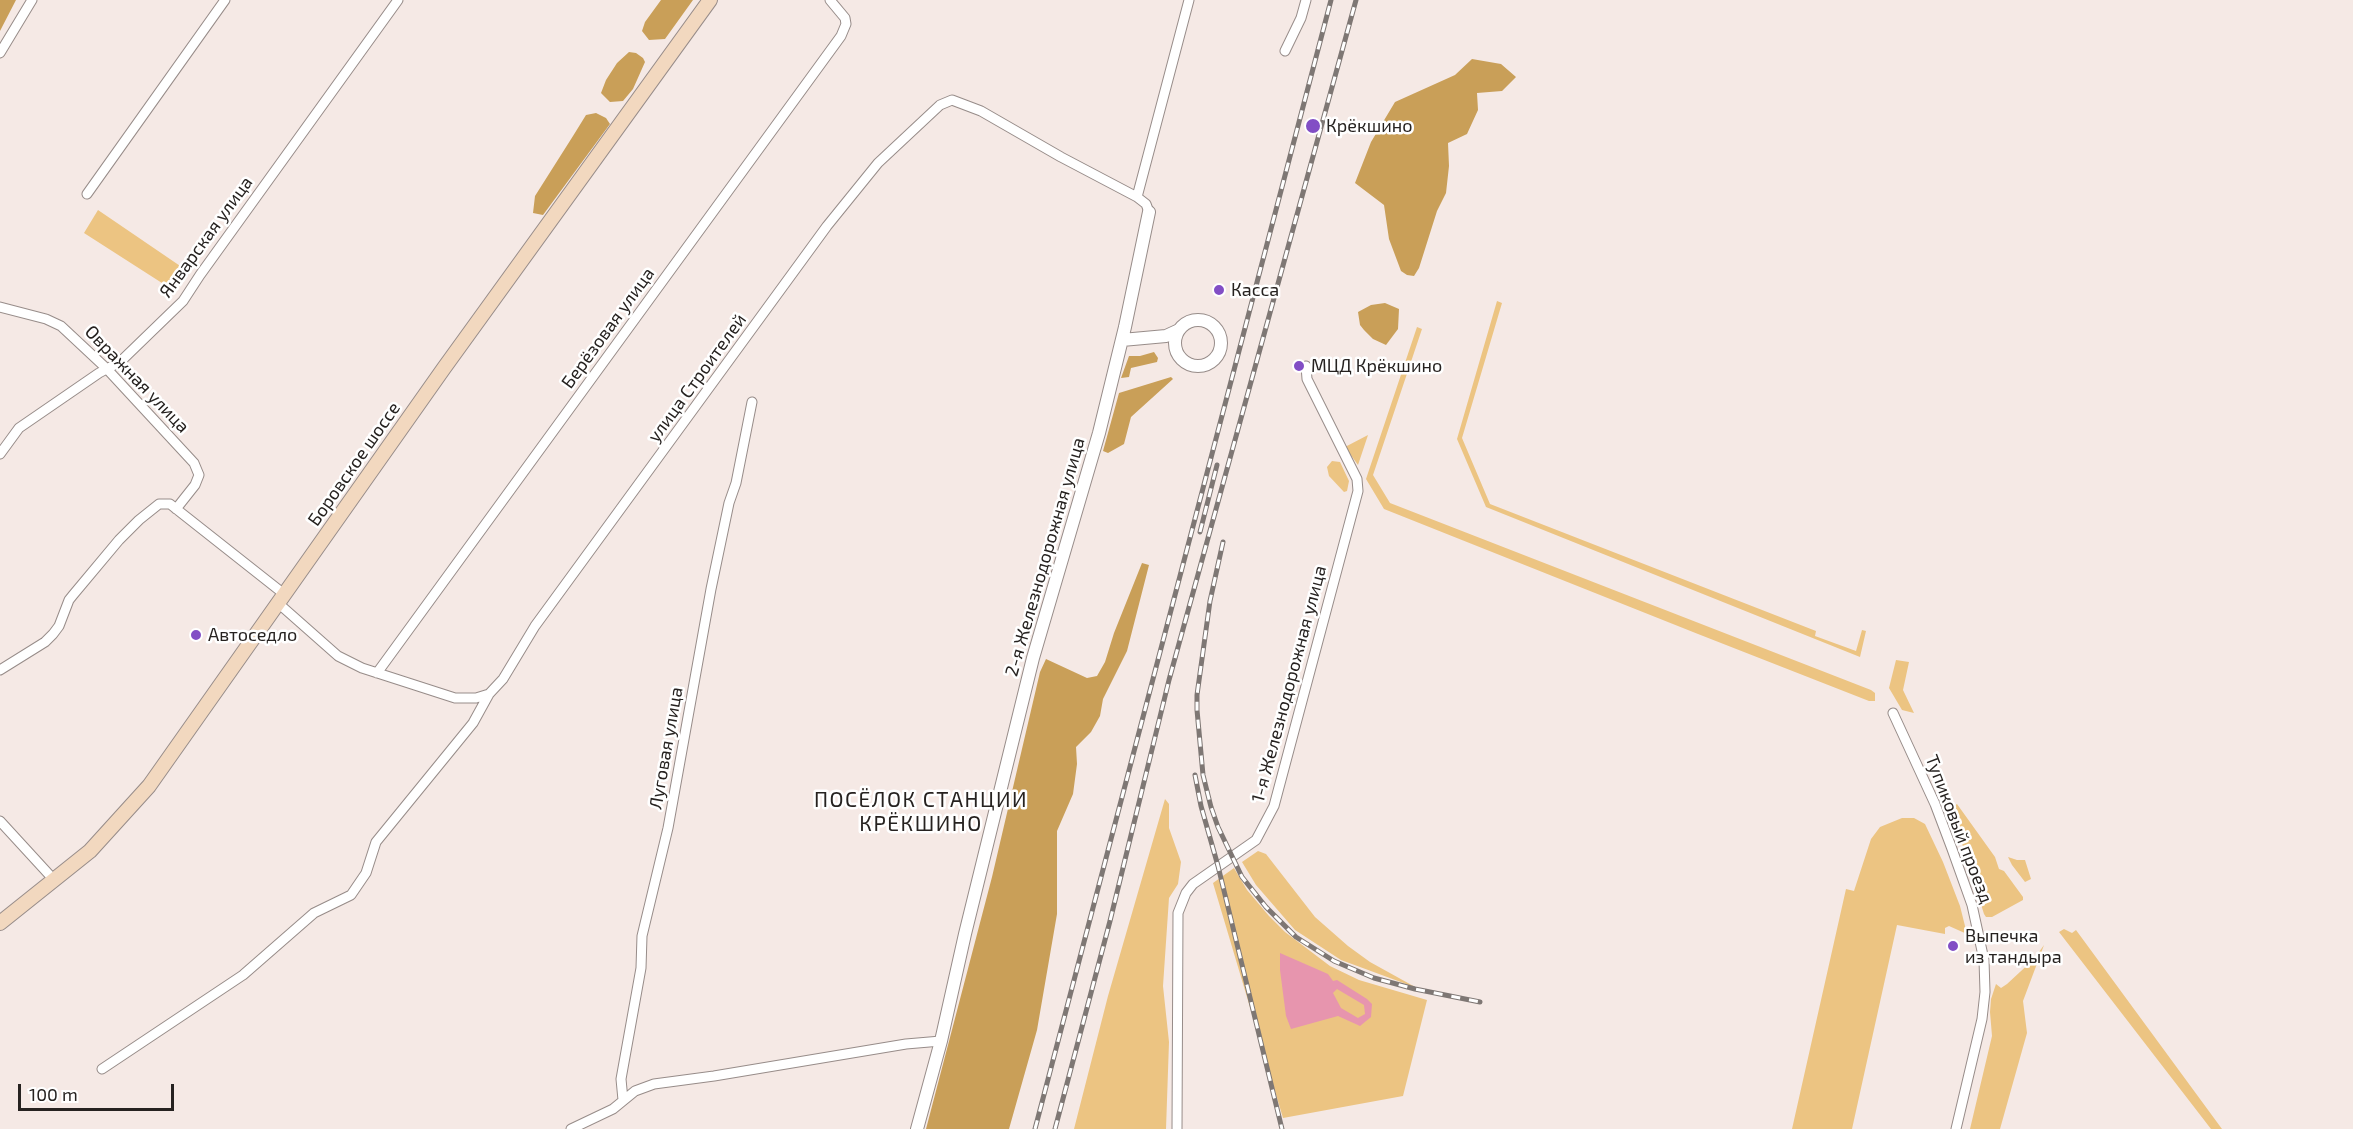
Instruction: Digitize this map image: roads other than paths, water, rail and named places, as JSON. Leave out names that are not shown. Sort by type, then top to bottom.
[{"type":"main road","name":"Боровское шоссе","points":[[0,923],[55,881],[105,836],[149,786],[444,368],[710,0]]},
{"type":"street","points":[[0,53],[33,0]]},
{"type":"street","points":[[87,194],[225,0]]},
{"type":"street","name":"Январская улица","points":[[0,453],[19,428],[120,362],[189,294],[213,256],[398,0]]},
{"type":"street","name":"Берёзовая улица","points":[[377,673],[841,36],[846,24],[845,18],[830,0]]},
{"type":"street","points":[[1137,197],[1190,0]]},
{"type":"street","points":[[1285,51],[1298,26],[1306,0]]},
{"type":"street","name":"улица Строителей","points":[[102,1069],[243,975],[314,913],[351,895],[366,873],[376,842],[473,723],[489,694],[503,679],[535,627],[827,226],[884,156],[940,105],[952,100],[981,111],[1137,197]]},
{"type":"street","name":"2-я Железнодорожная улица","points":[[917,1129],[941,1041],[970,911],[1034,658],[1087,474],[1122,340],[1149,212],[1144,202],[1137,197]]},
{"type":"street","name":"Овражная улица","points":[[0,307],[61,326],[107,369],[197,467],[199,475],[195,485],[173,507]]},
{"type":"street","points":[[1122,340],[1170,340],[1189,322],[1206,321],[1220,335],[1220,349],[1212,361],[1200,366],[1192,365],[1180,358],[1170,340]]},
{"type":"street","name":"1-я Железнодорожная улица","points":[[1177,1129],[1178,913],[1186,893],[1193,884],[1256,840],[1274,806],[1358,494],[1357,478],[1316,399],[1307,379],[1306,366]]},
{"type":"street","name":"Луговая улица","points":[[623,1100],[621,1079],[641,968],[642,936],[668,828],[711,589],[752,402]]},
{"type":"street","points":[[0,670],[45,642],[59,626],[69,600],[119,540],[159,504],[173,507],[281,598],[338,656],[377,673],[455,698],[476,698],[489,694]]},
{"type":"street","name":"Тупиковый проезд","points":[[1893,713],[1935,804],[1952,849],[1972,905],[1984,960],[1985,992],[1982,1019],[1956,1129]]},
{"type":"street","points":[[0,820],[55,881]]},
{"type":"street","points":[[571,1129],[613,1109],[635,1091],[654,1084],[906,1044],[941,1041]]},
{"type":"railway","points":[[1035,1129],[1331,0]]},
{"type":"railway","points":[[1055,1129],[1110,921],[1169,680],[1356,0]]},
{"type":"railway","points":[[1200,532],[1217,465]]},
{"type":"railway","points":[[1223,542],[1210,601],[1197,710],[1203,775],[1211,807],[1242,877],[1266,907],[1296,937],[1334,961],[1374,978],[1480,1002]]},
{"type":"railway","points":[[1195,775],[1282,1129]]},
{"type":"place","name":"Крёкшино","points":[[1313,126]]},
{"type":"place","name":"Касса","points":[[1219,290]]},
{"type":"place","name":"МЦД Крёкшино","points":[[1299,366]]},
{"type":"place","name":"Автоседло","points":[[196,635]]},
{"type":"place","name":"Выпечка из тандыра","points":[[1953,946]]},
{"type":"district","name":"ПОСЁЛОК СТАНЦИИ КРЁКШИНО","points":[[921,812]]}]
